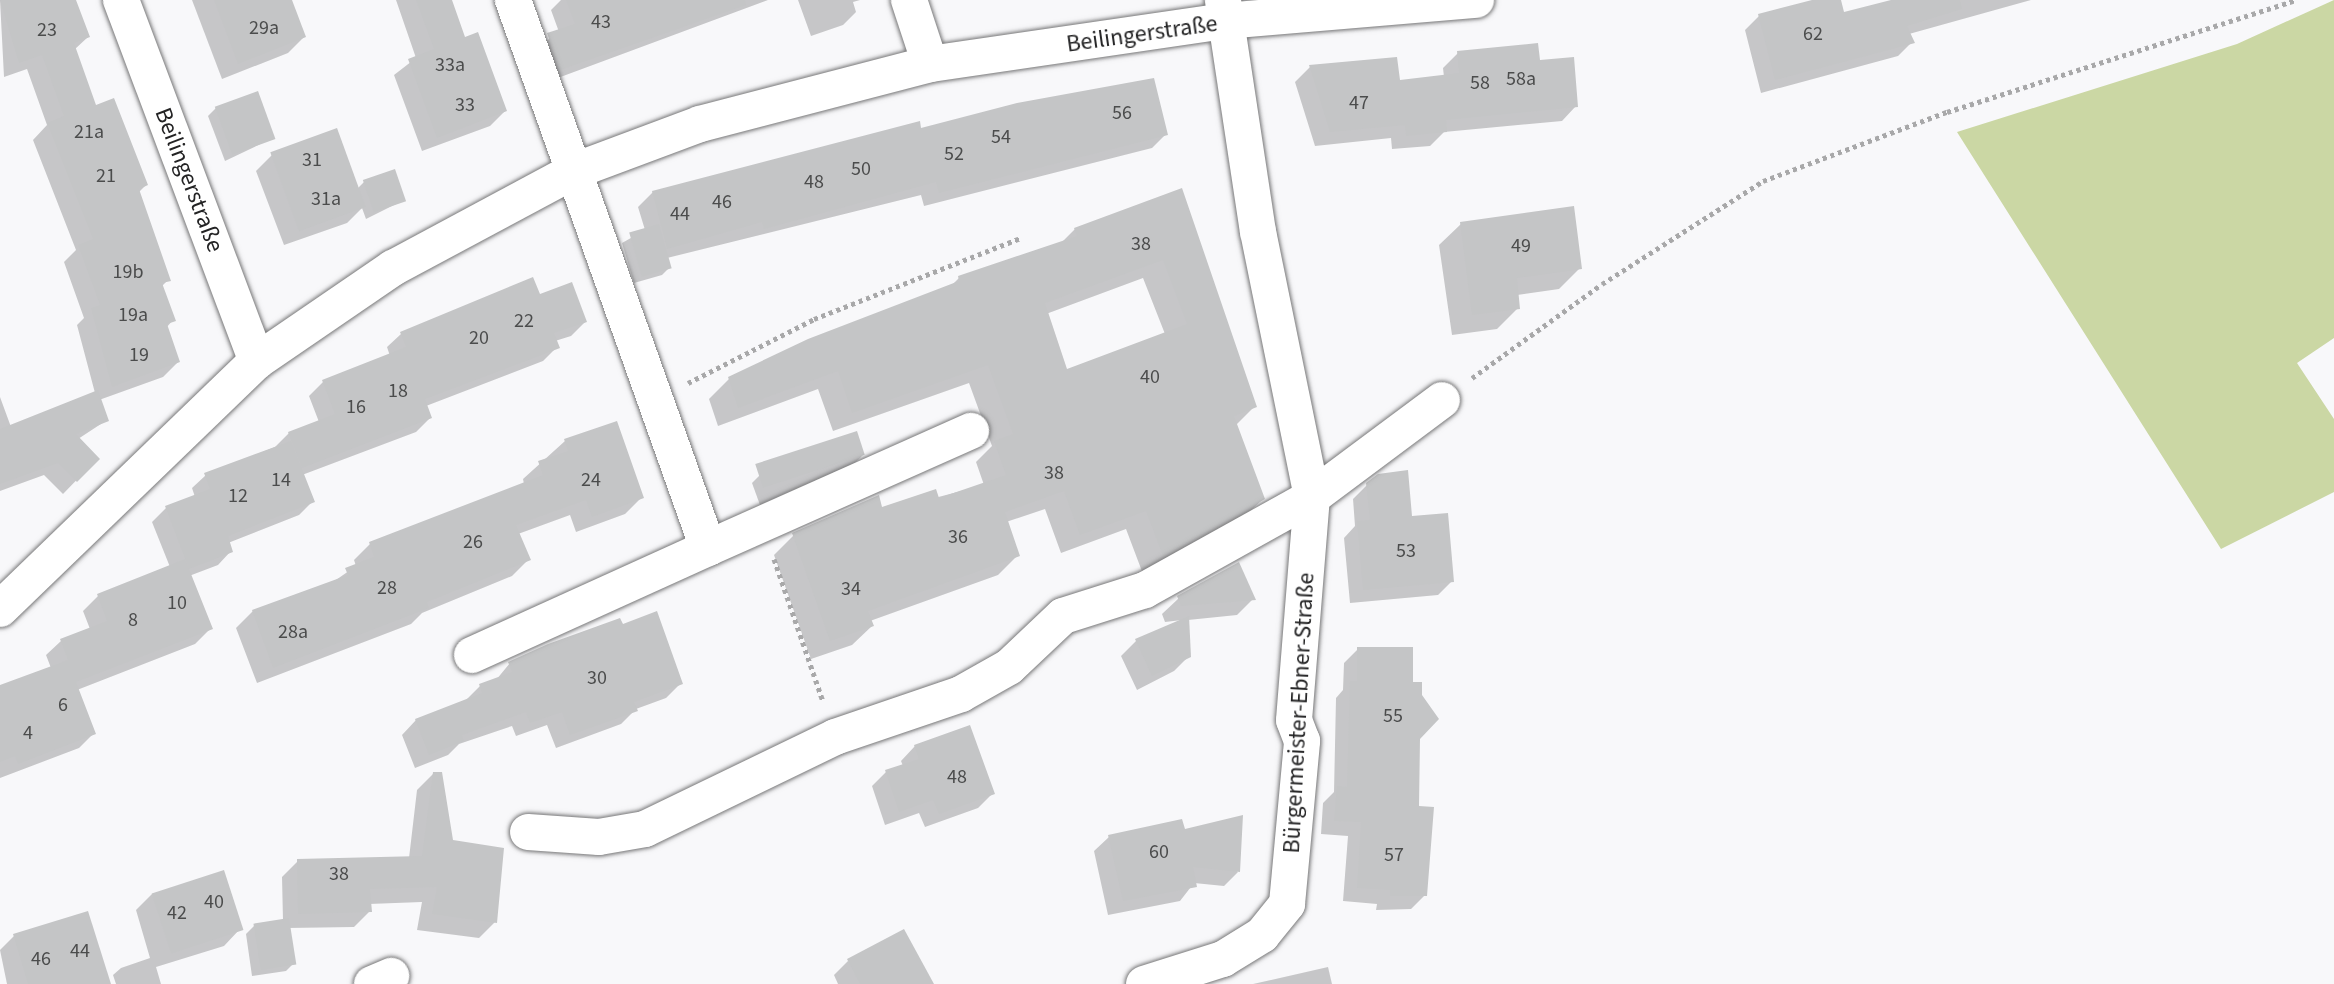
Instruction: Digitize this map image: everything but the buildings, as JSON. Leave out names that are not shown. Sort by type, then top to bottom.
[{"type":"street","name":"Beilingerstraße","points":[[121,0],[257,361]]},
{"type":"street","points":[[513,0],[708,548]]},
{"type":"street","points":[[909,0],[930,64]]},
{"type":"street","name":"Beilingerstraße","points":[[0,609],[257,361],[393,268],[574,171],[700,124],[930,64],[1224,11],[1458,1]]},
{"type":"street","name":"Bürgermeister-Ebner-Straße","points":[[1144,984],[1223,959],[1262,935],[1287,904],[1302,741],[1294,720],[1312,497],[1258,232],[1224,11]]},
{"type":"street","points":[[528,832],[599,837],[645,829],[835,737],[961,694],[1009,667],[1063,616],[1145,590],[1312,497],[1442,400]]},
{"type":"street","points":[[472,655],[971,431]]},
{"type":"path","points":[[1442,400],[1602,284],[1763,181],[1947,112],[2296,0]]},
{"type":"path","points":[[654,397],[730,366],[814,319],[1021,238]]},
{"type":"path","points":[[762,524],[835,737]]},
{"type":"green space","points":[[2334,0],[2334,338],[2297,363],[2334,419],[2334,492],[2221,549],[1957,132],[2237,44]]}]
